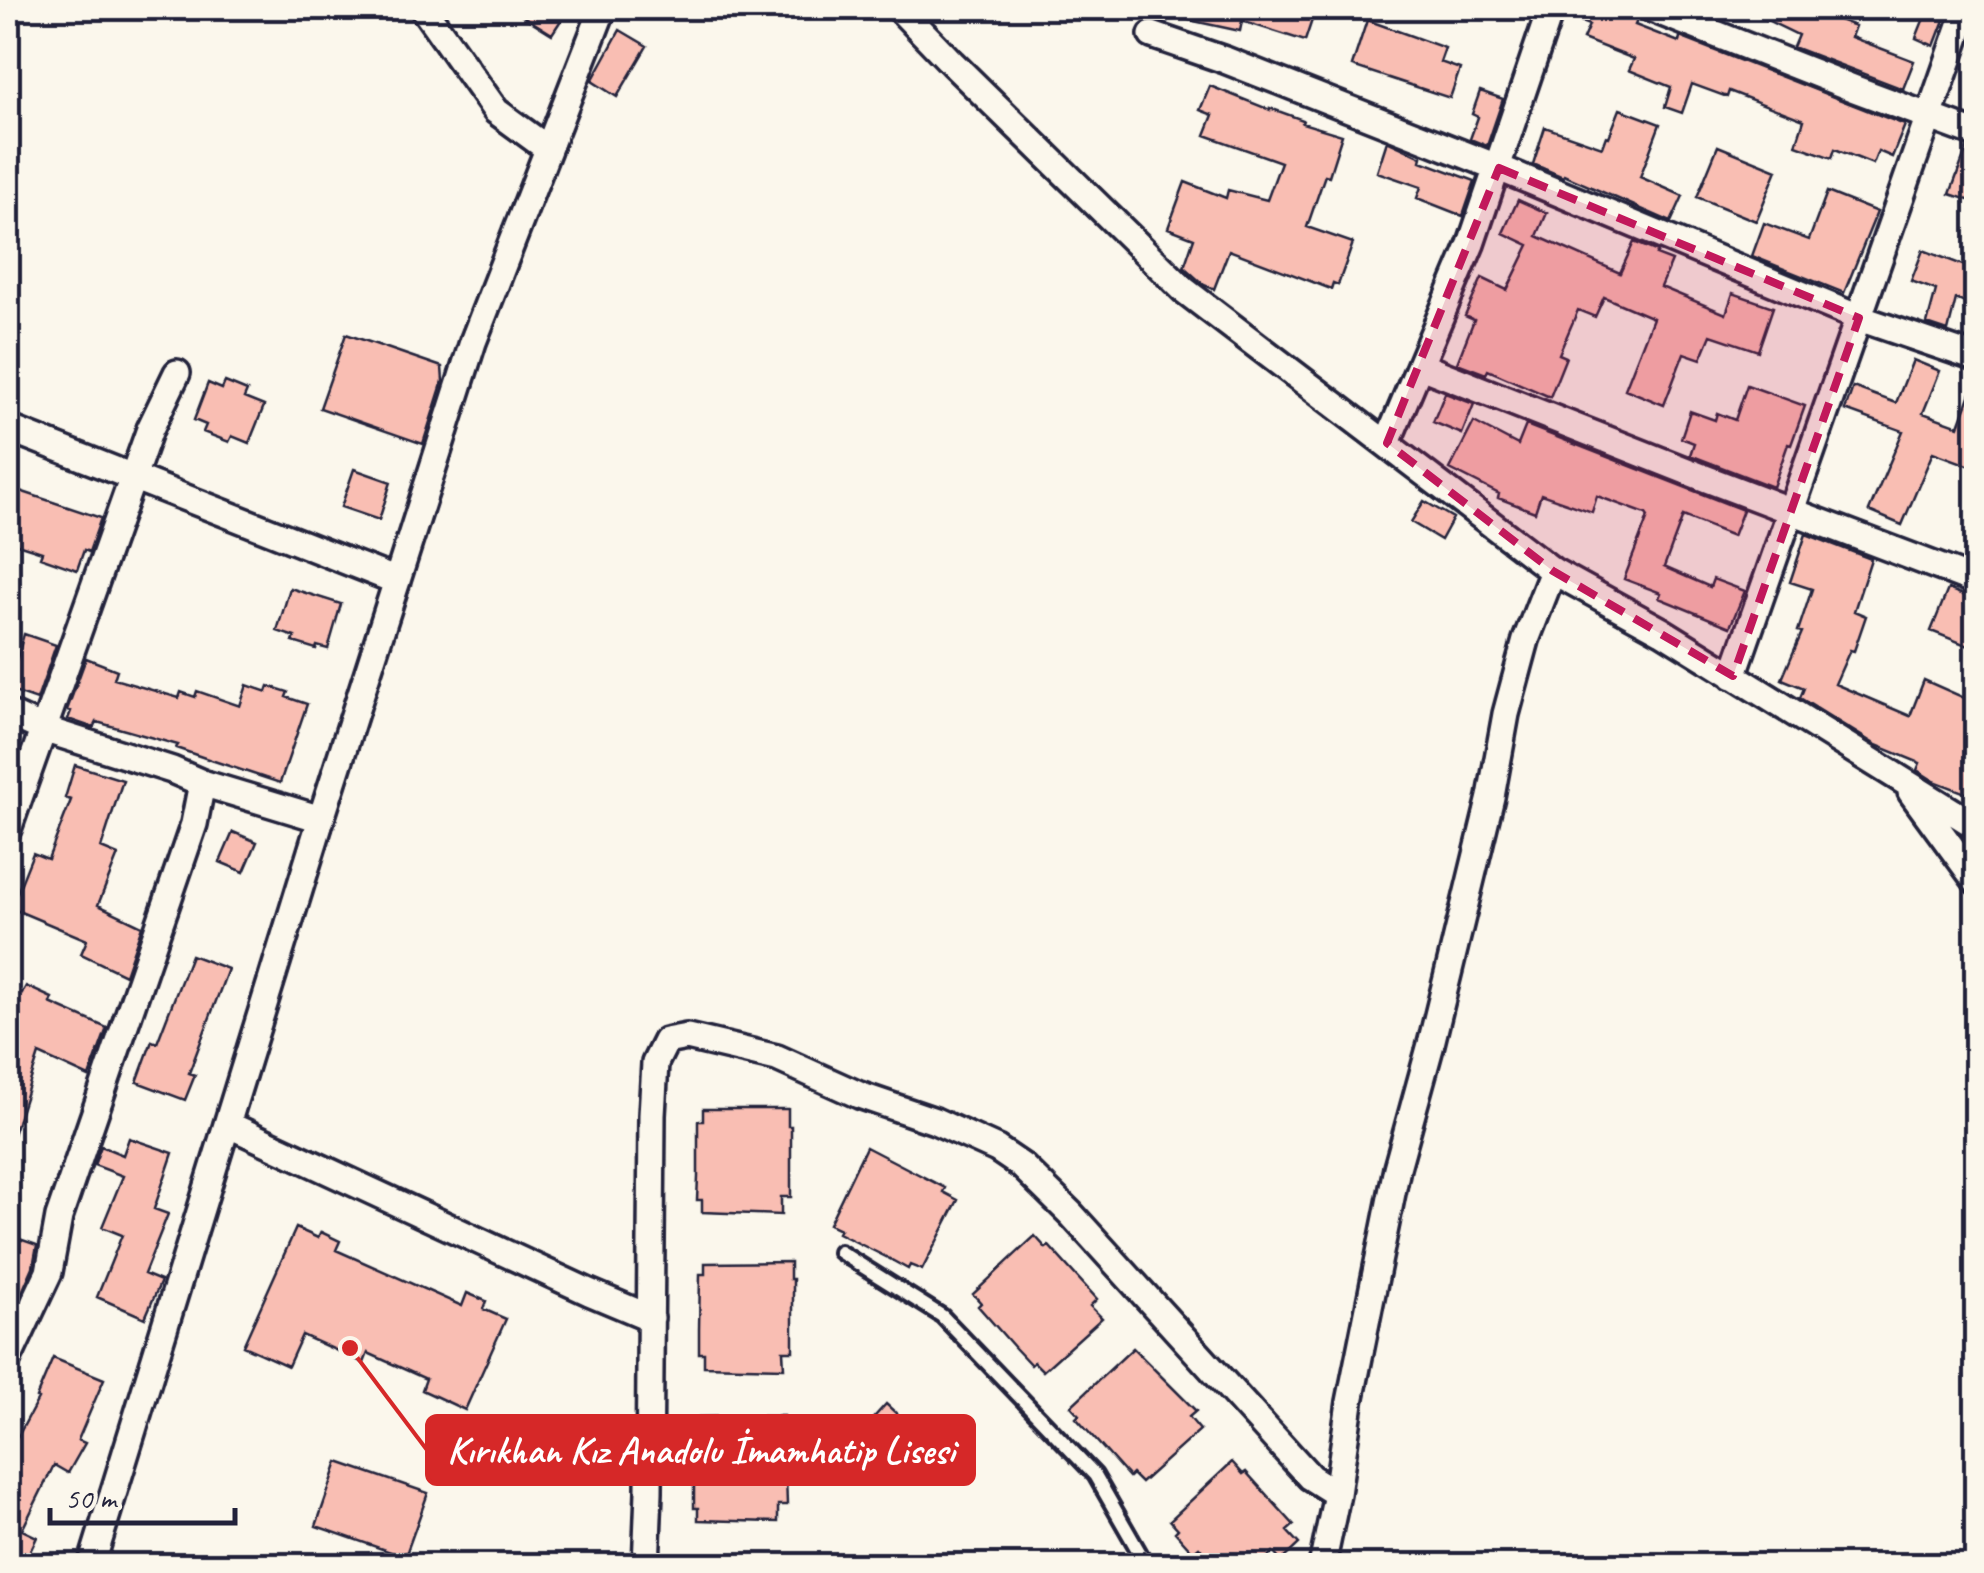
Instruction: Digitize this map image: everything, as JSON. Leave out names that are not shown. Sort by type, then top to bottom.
[{"type":"street","points":[[423,8],[496,111],[548,150]]},
{"type":"street","points":[[91,1566],[321,819],[474,342],[603,8]]},
{"type":"street","points":[[899,8],[1184,290],[1553,571],[1662,631],[1976,826]]},
{"type":"street","points":[[1387,443],[1471,244],[1551,8]]},
{"type":"street","points":[[1650,8],[1976,134]]},
{"type":"street","points":[[1734,676],[1967,8]]},
{"type":"street","points":[[1152,35],[1499,168],[1859,318],[1976,358]]},
{"type":"street","points":[[1421,366],[1976,581]]},
{"type":"street","points":[[8,829],[150,429],[178,372]]},
{"type":"street","points":[[8,428],[397,581]]},
{"type":"street","points":[[1322,1566],[1397,1168],[1491,797],[1506,714],[1526,640],[1553,571]]},
{"type":"street","points":[[8,713],[42,729],[321,819]]},
{"type":"street","points":[[1902,781],[1976,881]]},
{"type":"street","points":[[8,1358],[49,1272],[59,1217],[194,824],[202,783]]},
{"type":"street","points":[[646,1566],[656,1063],[666,1041],[687,1037],[777,1058],[859,1095],[935,1122],[1022,1166],[1310,1477],[1337,1494]]},
{"type":"street","points":[[227,1124],[651,1318]]},
{"type":"lane","points":[[840,1252],[942,1316],[1095,1475],[1142,1558],[1139,1566]]},
{"type":"highlighted area","points":[[1499,168],[1859,318],[1733,676],[1553,571],[1387,443]]},
{"type":"building","points":[[510,8],[569,8],[552,34]]},
{"type":"building","points":[[1170,8],[1316,8],[1305,41],[1242,21],[1240,31],[1170,16]]},
{"type":"building","points":[[1567,8],[1622,8],[1635,13],[1635,25],[1679,42],[1680,37],[1905,125],[1892,157],[1878,151],[1873,164],[1835,149],[1832,158],[1796,145],[1804,120],[1729,91],[1727,97],[1692,84],[1682,113],[1665,107],[1671,87],[1629,70],[1634,59],[1583,39],[1589,25],[1565,16]]},
{"type":"building","points":[[1742,8],[1806,8],[1855,26],[1851,37],[1914,61],[1903,89],[1793,47],[1798,35]]},
{"type":"building","points":[[1926,13],[1944,20],[1934,46],[1916,38]]},
{"type":"building","points":[[1367,20],[1445,48],[1440,62],[1460,69],[1450,98],[1352,66]]},
{"type":"building","points":[[620,30],[647,46],[617,97],[592,81]]},
{"type":"building","points":[[1210,86],[1342,135],[1307,227],[1353,243],[1338,285],[1333,283],[1331,289],[1229,250],[1214,289],[1184,267],[1194,238],[1168,228],[1185,182],[1226,198],[1228,190],[1267,200],[1281,162],[1205,135],[1213,115],[1200,110]]},
{"type":"building","points":[[1480,91],[1503,99],[1487,146],[1470,139],[1478,117],[1472,114]]},
{"type":"building","points":[[1620,109],[1660,124],[1640,177],[1683,196],[1671,222],[1533,164],[1545,127],[1602,147]]},
{"type":"building","points":[[1387,141],[1422,157],[1421,161],[1475,181],[1463,216],[1417,198],[1421,187],[1377,172]]},
{"type":"building","points":[[1718,146],[1777,170],[1756,221],[1697,197]]},
{"type":"building","points":[[1967,148],[1976,150],[1976,183],[1971,201],[1950,194]]},
{"type":"building","points":[[1827,192],[1877,212],[1844,293],[1752,256],[1764,223],[1809,240]]},
{"type":"building","points":[[1518,200],[1547,213],[1537,236],[1620,273],[1634,242],[1672,261],[1661,287],[1726,314],[1733,293],[1773,307],[1758,351],[1711,335],[1701,359],[1684,353],[1664,405],[1625,389],[1653,318],[1604,297],[1595,317],[1578,310],[1559,354],[1566,357],[1550,397],[1488,370],[1486,374],[1457,363],[1474,320],[1465,316],[1482,278],[1507,290],[1529,245],[1503,233]]},
{"type":"building","points":[[1923,250],[1976,270],[1976,308],[1956,299],[1948,331],[1927,324],[1936,290],[1911,281]]},
{"type":"building","points":[[346,334],[442,367],[443,381],[423,444],[320,408]]},
{"type":"building","points":[[1913,360],[1940,371],[1923,413],[1959,426],[1976,385],[1976,468],[1933,452],[1902,525],[1869,511],[1903,431],[1845,410],[1853,387],[1896,403]]},
{"type":"building","points":[[225,382],[247,391],[244,398],[264,406],[249,443],[232,436],[229,442],[203,432],[206,425],[194,420],[208,383],[222,389]]},
{"type":"building","points":[[1747,385],[1805,406],[1773,487],[1690,455],[1694,443],[1681,438],[1690,411],[1715,420],[1717,413],[1735,420]]},
{"type":"building","points":[[1445,393],[1474,404],[1462,434],[1433,422]]},
{"type":"building","points":[[1474,422],[1518,445],[1526,425],[1743,510],[1733,536],[1683,516],[1664,567],[1710,587],[1713,579],[1745,591],[1730,627],[1624,579],[1646,514],[1597,496],[1592,512],[1541,494],[1535,512],[1498,498],[1499,494],[1450,469]]},
{"type":"building","points":[[354,469],[391,482],[379,520],[341,507]]},
{"type":"building","points":[[8,487],[101,518],[89,552],[84,550],[77,570],[40,557],[42,552],[8,541]]},
{"type":"building","points":[[1424,501],[1453,518],[1441,540],[1411,522]]},
{"type":"building","points":[[1806,534],[1871,559],[1854,611],[1866,616],[1854,651],[1850,650],[1835,684],[1910,716],[1924,680],[1976,703],[1976,797],[1934,781],[1917,770],[1920,763],[1876,745],[1800,698],[1804,688],[1782,679],[1802,632],[1798,631],[1812,589],[1790,582]]},
{"type":"building","points":[[290,588],[341,604],[328,649],[293,642],[295,637],[277,631]]},
{"type":"building","points":[[1948,589],[1976,600],[1976,649],[1931,631]]},
{"type":"building","points":[[24,634],[56,645],[37,700],[8,690]]},
{"type":"building","points":[[86,658],[117,670],[114,679],[179,698],[181,692],[195,697],[197,691],[240,706],[247,685],[267,692],[269,686],[307,704],[280,783],[176,748],[178,745],[97,722],[94,728],[68,719],[71,711],[67,710]]},
{"type":"building","points":[[75,765],[123,780],[101,848],[118,855],[98,905],[142,926],[125,975],[81,954],[87,940],[11,908],[33,853],[48,859],[71,800],[65,798]]},
{"type":"building","points":[[233,832],[257,842],[244,872],[220,862]]},
{"type":"building","points":[[191,955],[228,969],[189,1073],[195,1075],[185,1100],[137,1082],[152,1041],[157,1043]]},
{"type":"building","points":[[8,986],[22,993],[26,986],[52,998],[50,1003],[107,1028],[89,1077],[39,1054],[12,1138],[8,1138]]},
{"type":"building","points":[[703,1109],[788,1109],[791,1197],[781,1197],[781,1215],[702,1212],[702,1200],[697,1200],[698,1121],[703,1121]]},
{"type":"building","points":[[129,1138],[173,1153],[154,1209],[168,1214],[144,1274],[161,1281],[145,1318],[97,1297],[122,1235],[102,1227],[123,1176],[94,1165],[101,1146],[123,1155]]},
{"type":"building","points":[[866,1147],[945,1188],[943,1192],[958,1200],[922,1270],[910,1265],[908,1269],[838,1233],[840,1229],[829,1224]]},
{"type":"building","points":[[296,1228],[318,1238],[321,1232],[340,1241],[336,1250],[462,1306],[467,1293],[486,1301],[483,1309],[506,1319],[465,1410],[422,1390],[426,1379],[368,1353],[364,1363],[302,1335],[288,1366],[243,1346]]},
{"type":"building","points":[[11,1236],[37,1245],[22,1292],[8,1287]]},
{"type":"building","points":[[1035,1236],[1097,1299],[1090,1306],[1102,1318],[1043,1371],[1015,1348],[978,1306],[981,1303],[973,1294]]},
{"type":"building","points":[[790,1262],[793,1351],[783,1351],[784,1368],[704,1366],[704,1353],[699,1353],[699,1330],[700,1274],[705,1274],[705,1263]]},
{"type":"building","points":[[1133,1348],[1196,1411],[1189,1417],[1200,1430],[1141,1483],[1132,1474],[1129,1477],[1076,1418],[1079,1415],[1071,1406]]},
{"type":"building","points":[[53,1358],[104,1379],[78,1440],[85,1443],[68,1473],[54,1465],[22,1530],[37,1537],[23,1566],[8,1566],[8,1455],[38,1399]]},
{"type":"building","points":[[886,1404],[910,1426],[861,1479],[838,1457]]},
{"type":"building","points":[[784,1416],[787,1505],[778,1505],[778,1522],[698,1520],[698,1508],[694,1508],[694,1429],[699,1429],[699,1417]]},
{"type":"building","points":[[338,1462],[428,1493],[405,1557],[316,1526]]},
{"type":"building","points":[[1232,1462],[1294,1525],[1287,1531],[1299,1544],[1281,1561],[1273,1552],[1259,1566],[1217,1566],[1199,1547],[1193,1552],[1175,1532],[1178,1529],[1170,1520]]},
{"type":"place","name":"Kırıkhan Kız Anadolu İmamhatip Lisesi","points":[[350,1348]]}]
